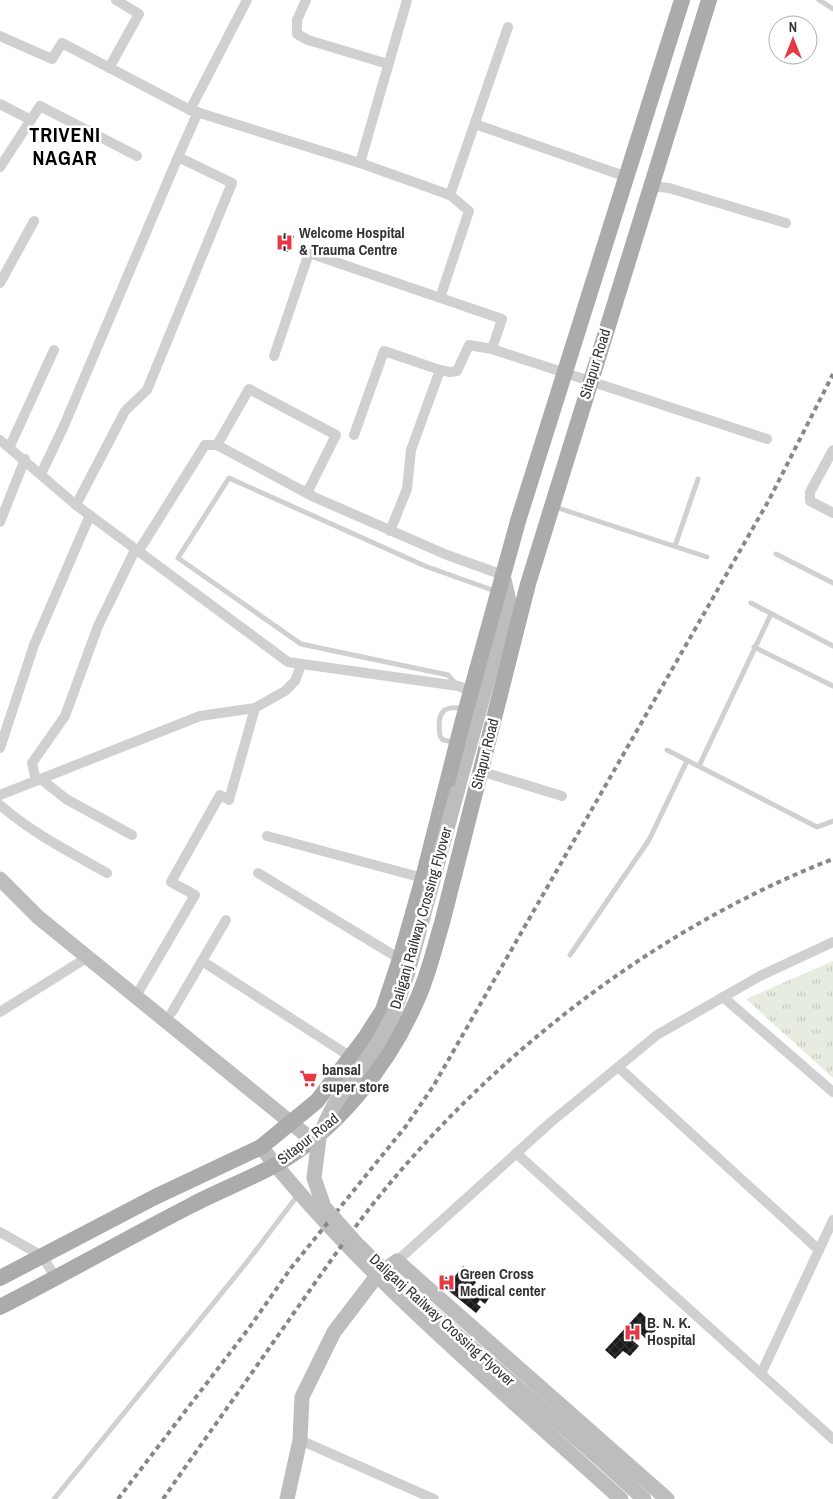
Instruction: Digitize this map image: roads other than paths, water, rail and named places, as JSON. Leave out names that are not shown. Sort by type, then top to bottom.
[{"type":"main road","name":"Sitapur Road","points":[[0,1278],[155,1197],[261,1147],[317,1101],[351,1057],[383,1010],[423,878],[466,709],[464,689],[504,597],[503,575],[518,521],[682,0]]},
{"type":"main road","name":"Sitapur Road","points":[[0,1307],[213,1194],[276,1165],[338,1118],[372,1077],[416,1003],[428,971],[442,923],[528,584],[709,0]]},
{"type":"street","points":[[109,68],[139,14],[116,0]]},
{"type":"street","points":[[41,474],[63,428],[178,157],[194,111],[247,0]]},
{"type":"street","points":[[306,0],[297,20],[297,34],[308,40],[388,64]]},
{"type":"street","points":[[360,163],[407,0]]},
{"type":"street","points":[[450,195],[508,27]]},
{"type":"street","points":[[0,36],[52,59],[62,43],[194,111],[360,163],[450,195],[469,211],[440,298]]},
{"type":"street","points":[[0,104],[31,120]]},
{"type":"street","points":[[0,167],[40,106],[137,156]]},
{"type":"street","points":[[474,124],[626,177]]},
{"type":"street","points":[[76,505],[125,411],[147,390],[232,183],[178,157]]},
{"type":"street","points":[[650,186],[669,188],[786,223]]},
{"type":"street","points":[[0,283],[34,222]]},
{"type":"street","points":[[274,356],[309,253],[502,319],[492,349]]},
{"type":"street","points":[[354,435],[384,351],[450,372],[457,371],[469,344],[492,349],[767,439]]},
{"type":"street","points":[[10,446],[54,350]]},
{"type":"street","points":[[390,531],[407,489],[411,450],[440,370]]},
{"type":"street","points":[[217,445],[249,389],[336,436],[307,493]]},
{"type":"street","points":[[0,440],[10,446],[76,505],[288,662],[464,689]]},
{"type":"street","points":[[132,835],[66,799],[38,780],[32,763],[65,716],[98,626],[137,551],[205,445],[217,445],[307,493],[390,531],[446,555],[503,575]]},
{"type":"street","points":[[833,450],[810,492],[810,501],[833,513]]},
{"type":"street","points":[[0,522],[25,460]]},
{"type":"street","points":[[0,748],[34,645],[90,515]]},
{"type":"street","points":[[504,597],[528,584]]},
{"type":"street","name":"Daliganj Railway Crossing Flyover","points":[[504,597],[457,792],[408,972],[393,1015],[378,1043],[334,1105],[326,1122],[319,1138],[314,1178],[324,1207],[356,1244],[398,1284],[644,1499]]},
{"type":"street","points":[[0,795],[200,716],[255,708],[285,692],[295,681],[301,664]]},
{"type":"street","points":[[136,996],[195,895],[171,882],[220,796],[229,800],[255,708]]},
{"type":"street","points":[[480,771],[562,796]]},
{"type":"street","points":[[0,805],[18,821],[107,873]]},
{"type":"street","points":[[268,836],[423,878]]},
{"type":"street","points":[[258,873],[400,959]]},
{"type":"street","points":[[0,879],[38,917],[311,1139]]},
{"type":"street","points":[[172,1012],[226,920]]},
{"type":"street","points":[[287,1499],[300,1440],[302,1397],[334,1332],[376,1277],[397,1261],[550,1122],[657,1035],[760,976],[833,942]]},
{"type":"street","points":[[0,1012],[88,957]]},
{"type":"street","points":[[202,961],[351,1057]]},
{"type":"street","points":[[723,997],[833,1092]]},
{"type":"street","points":[[618,1067],[819,1250]]},
{"type":"street","points":[[261,1147],[376,1277],[621,1499]]},
{"type":"street","points":[[516,1153],[833,1439]]},
{"type":"street","points":[[761,1374],[833,1220]]},
{"type":"street","points":[[0,1232],[42,1256],[56,1278]]},
{"type":"street","points":[[397,1261],[666,1499]]},
{"type":"street","points":[[300,1440],[434,1499]]},
{"type":"lane","points":[[819,0],[833,9]]},
{"type":"lane","points":[[464,689],[448,675],[301,644],[178,558],[229,478],[425,566],[504,597]]},
{"type":"lane","points":[[675,546],[698,479]]},
{"type":"lane","points":[[552,506],[707,557]]},
{"type":"lane","points":[[776,554],[833,583]]},
{"type":"lane","points":[[751,603],[833,646]]},
{"type":"lane","points":[[698,766],[754,646],[772,614]]},
{"type":"lane","points":[[754,646],[833,686]]},
{"type":"lane","points":[[457,742],[443,740],[440,736],[441,715],[444,709],[450,706],[466,709]]},
{"type":"lane","points":[[667,750],[817,827],[833,821]]},
{"type":"lane","points":[[570,954],[649,840],[687,761]]},
{"type":"lane","points":[[54,1499],[247,1262],[300,1193]]},
{"type":"railway","points":[[118,1499],[249,1328],[291,1268],[406,1126],[434,1085],[769,500],[833,374]]},
{"type":"railway","points":[[163,1499],[369,1209],[416,1153],[466,1100],[521,1050],[578,1004],[638,961],[701,922],[766,888],[833,859]]},
{"type":"place","name":"Welcome Hospital & Trauma Centre","points":[[285,242]]},
{"type":"place","name":"bansal super store","points":[[308,1079]]},
{"type":"place","name":"Green Cross Medical center","points":[[446,1283]]},
{"type":"place","name":"B. N. K. Hospital","points":[[633,1332]]},
{"type":"district","name":"TRIVENI NAGAR","points":[[65,146]]}]
